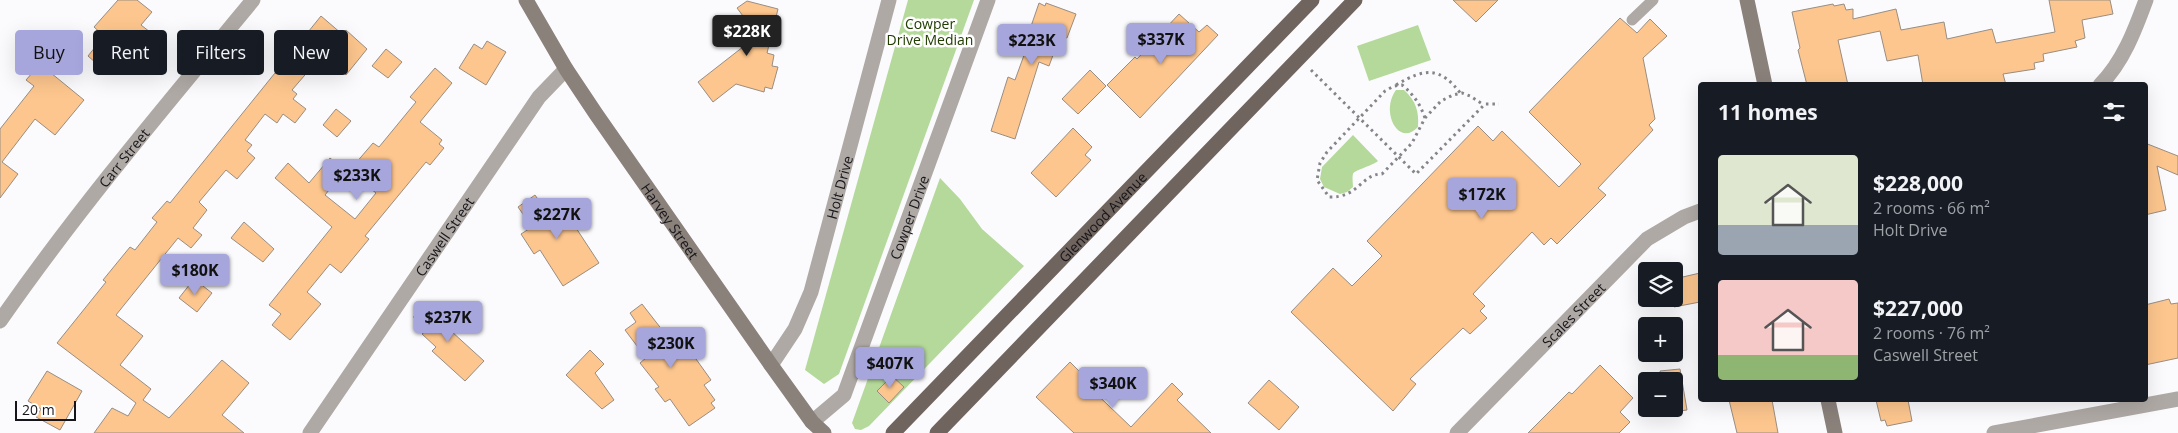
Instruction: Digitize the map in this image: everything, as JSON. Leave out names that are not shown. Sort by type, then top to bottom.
[{"type":"main road","name":"Glenwood Avenue","points":[[893,433],[1312,0]]},
{"type":"main road","points":[[937,433],[1355,0]]},
{"type":"street","name":"Carr Street","points":[[0,320],[41,261],[122,158],[253,0]]},
{"type":"street","name":"Harvey Street","points":[[526,0],[566,69],[771,366],[812,422],[824,433]]},
{"type":"street","name":"Holt Drive","points":[[771,366],[795,329],[811,292],[889,0]]},
{"type":"street","name":"Cowper Drive","points":[[812,422],[844,395],[988,0]]},
{"type":"street","points":[[1747,0],[1764,82]]},
{"type":"street","points":[[2103,82],[2110,75],[2134,34],[2146,0]]},
{"type":"street","name":"Caswell Street","points":[[310,433],[539,97],[566,69]]},
{"type":"street","name":"Scales Street","points":[[1457,433],[1647,239],[1684,217],[1698,212]]},
{"type":"street","points":[[1994,433],[2178,399]]},
{"type":"street","points":[[1828,402],[1835,433]]},
{"type":"lane","points":[[1632,20],[1653,0]]},
{"type":"path","points":[[1311,70],[1416,174],[1484,105]]},
{"type":"path","points":[[1461,94],[1450,80],[1434,72],[1427,72],[1385,91],[1327,152],[1320,163],[1317,180],[1329,197],[1341,198],[1354,191],[1374,174],[1382,174],[1412,143],[1426,118],[1442,101],[1453,95],[1470,96],[1484,105],[1499,104]]},
{"type":"path","points":[[1394,86],[1402,85],[1412,93],[1420,104],[1426,118]]},
{"type":"green space","name":"Cowper Drive Median","points":[[908,0],[974,0],[839,374],[824,384],[805,370]]},
{"type":"green space","points":[[1418,25],[1431,60],[1369,81],[1357,46]]},
{"type":"green space","points":[[1396,90],[1404,90],[1416,107],[1418,127],[1411,132],[1404,133],[1398,130],[1391,116],[1390,108]]},
{"type":"green space","points":[[1353,135],[1378,161],[1354,172],[1353,187],[1347,192],[1340,194],[1324,187],[1320,179],[1322,167]]},
{"type":"green space","points":[[940,178],[960,199],[982,229],[1024,266],[869,426],[861,430],[855,429],[852,423]]},
{"type":"building","points":[[118,0],[137,0],[152,12],[141,25],[147,30],[97,30],[94,27]]},
{"type":"building","points":[[1453,0],[1498,0],[1476,22]]},
{"type":"building","points":[[2049,0],[2110,0],[2113,14],[2082,20],[2085,38],[2075,41],[2077,47],[2043,54],[2044,61],[2034,63],[2035,69],[2003,74],[2005,82],[1922,82],[1918,55],[1887,61],[1880,31],[1838,40],[1847,82],[1806,82],[1798,50],[1800,48],[1792,12],[1833,4],[1834,6],[1844,4],[1846,10],[1853,9],[1853,19],[1896,9],[1901,30],[1944,22],[1947,39],[1992,29],[1996,43],[2055,32]]},
{"type":"building","points":[[747,1],[778,9],[767,53],[774,55],[772,66],[778,67],[772,89],[765,87],[764,92],[736,84],[713,102],[698,82],[748,43],[752,28],[737,8]]},
{"type":"building","points":[[1039,3],[1045,6],[1046,3],[1076,14],[1067,38],[1060,36],[1049,66],[1039,62],[1015,139],[991,131],[1008,77],[1015,80],[1031,36],[1028,35]]},
{"type":"building","points":[[1179,14],[1199,32],[1207,25],[1218,35],[1140,118],[1107,85],[1135,57],[1137,59]]},
{"type":"building","points":[[321,16],[337,30],[310,30]]},
{"type":"building","points":[[1620,18],[1637,33],[1650,19],[1667,36],[1643,58],[1655,119],[1649,125],[1653,130],[1598,188],[1606,195],[1557,244],[1551,238],[1544,245],[1532,232],[1473,294],[1485,306],[1480,311],[1487,318],[1470,334],[1463,328],[1410,379],[1416,384],[1393,411],[1291,312],[1333,268],[1352,286],[1382,256],[1367,241],[1478,126],[1493,141],[1502,131],[1559,187],[1581,164],[1529,112]]},
{"type":"building","points":[[348,32],[367,49],[348,73]]},
{"type":"building","points":[[487,41],[506,52],[486,85],[459,68],[474,44],[482,49]]},
{"type":"building","points":[[386,49],[402,62],[388,78],[372,66]]},
{"type":"building","points":[[93,50],[93,60],[88,56]]},
{"type":"building","points":[[435,68],[452,83],[420,122],[442,140],[439,144],[444,148],[430,165],[426,162],[365,236],[369,239],[341,273],[330,264],[307,292],[321,304],[290,340],[272,325],[281,314],[269,305],[332,227],[275,178],[288,163],[309,183],[330,158],[345,170],[325,195],[355,219],[376,193],[349,171],[373,143],[379,147],[416,102],[410,97]]},
{"type":"building","points":[[1090,70],[1106,86],[1078,114],[1062,99]]},
{"type":"building","points":[[274,74],[305,75],[292,90],[297,94],[293,99],[306,109],[295,123],[283,114],[277,123],[265,114],[245,140],[252,145],[247,151],[255,158],[237,179],[226,170],[199,202],[207,210],[193,228],[202,235],[191,248],[178,238],[116,315],[143,336],[120,365],[151,389],[143,400],[169,418],[222,360],[249,383],[222,415],[244,433],[94,433],[112,408],[128,416],[136,403],[57,343],[106,282],[103,280],[130,247],[135,250],[157,222],[152,218],[167,201],[170,203]]},
{"type":"building","points":[[30,75],[53,75],[84,100],[55,135],[35,119],[2,162],[18,174],[0,198],[0,129],[34,86],[26,80]]},
{"type":"building","points":[[336,109],[351,121],[337,137],[323,125]]},
{"type":"building","points":[[1073,128],[1092,147],[1085,155],[1091,160],[1056,197],[1031,173]]},
{"type":"building","points":[[2148,144],[2178,156],[2178,175],[2157,166],[2166,210],[2148,214]]},
{"type":"building","points":[[535,195],[546,211],[559,202],[599,263],[563,286],[540,250],[534,254],[521,234],[532,227],[518,207]]},
{"type":"building","points":[[244,222],[274,249],[263,262],[231,238]]},
{"type":"building","points":[[1698,273],[1698,302],[1683,305],[1683,277]]},
{"type":"building","points":[[194,279],[212,293],[197,312],[179,298]]},
{"type":"building","points":[[2169,299],[2171,304],[2178,303],[2178,358],[2148,364],[2148,304]]},
{"type":"building","points":[[427,302],[443,317],[440,321],[484,361],[465,381],[432,351],[436,347],[422,334],[427,330],[413,317]]},
{"type":"building","points":[[642,304],[684,358],[691,352],[711,380],[704,385],[715,400],[711,403],[715,408],[689,426],[670,399],[665,402],[655,389],[659,387],[640,363],[646,358],[625,330],[636,322],[630,313]]},
{"type":"building","points":[[590,350],[604,364],[595,373],[614,400],[602,409],[566,375]]},
{"type":"building","points":[[1070,362],[1087,379],[1084,382],[1131,427],[1172,383],[1183,394],[1177,400],[1211,433],[1074,433],[1036,397]]},
{"type":"building","points":[[1600,365],[1633,398],[1620,412],[1630,422],[1619,433],[1528,433],[1569,392],[1572,394]]},
{"type":"building","points":[[1680,369],[1681,372],[1660,372]]},
{"type":"building","points":[[47,371],[82,391],[60,430],[36,417],[41,409],[28,401]]},
{"type":"building","points":[[892,376],[904,387],[889,403],[877,391]]},
{"type":"building","points":[[1269,380],[1299,407],[1279,430],[1248,403]]},
{"type":"building","points":[[1683,387],[1687,410],[1683,411]]},
{"type":"building","points":[[1729,402],[1772,402],[1778,433],[1737,433]]},
{"type":"building","points":[[1876,402],[1908,402],[1912,421],[1887,426],[1885,420],[1881,421]]}]
